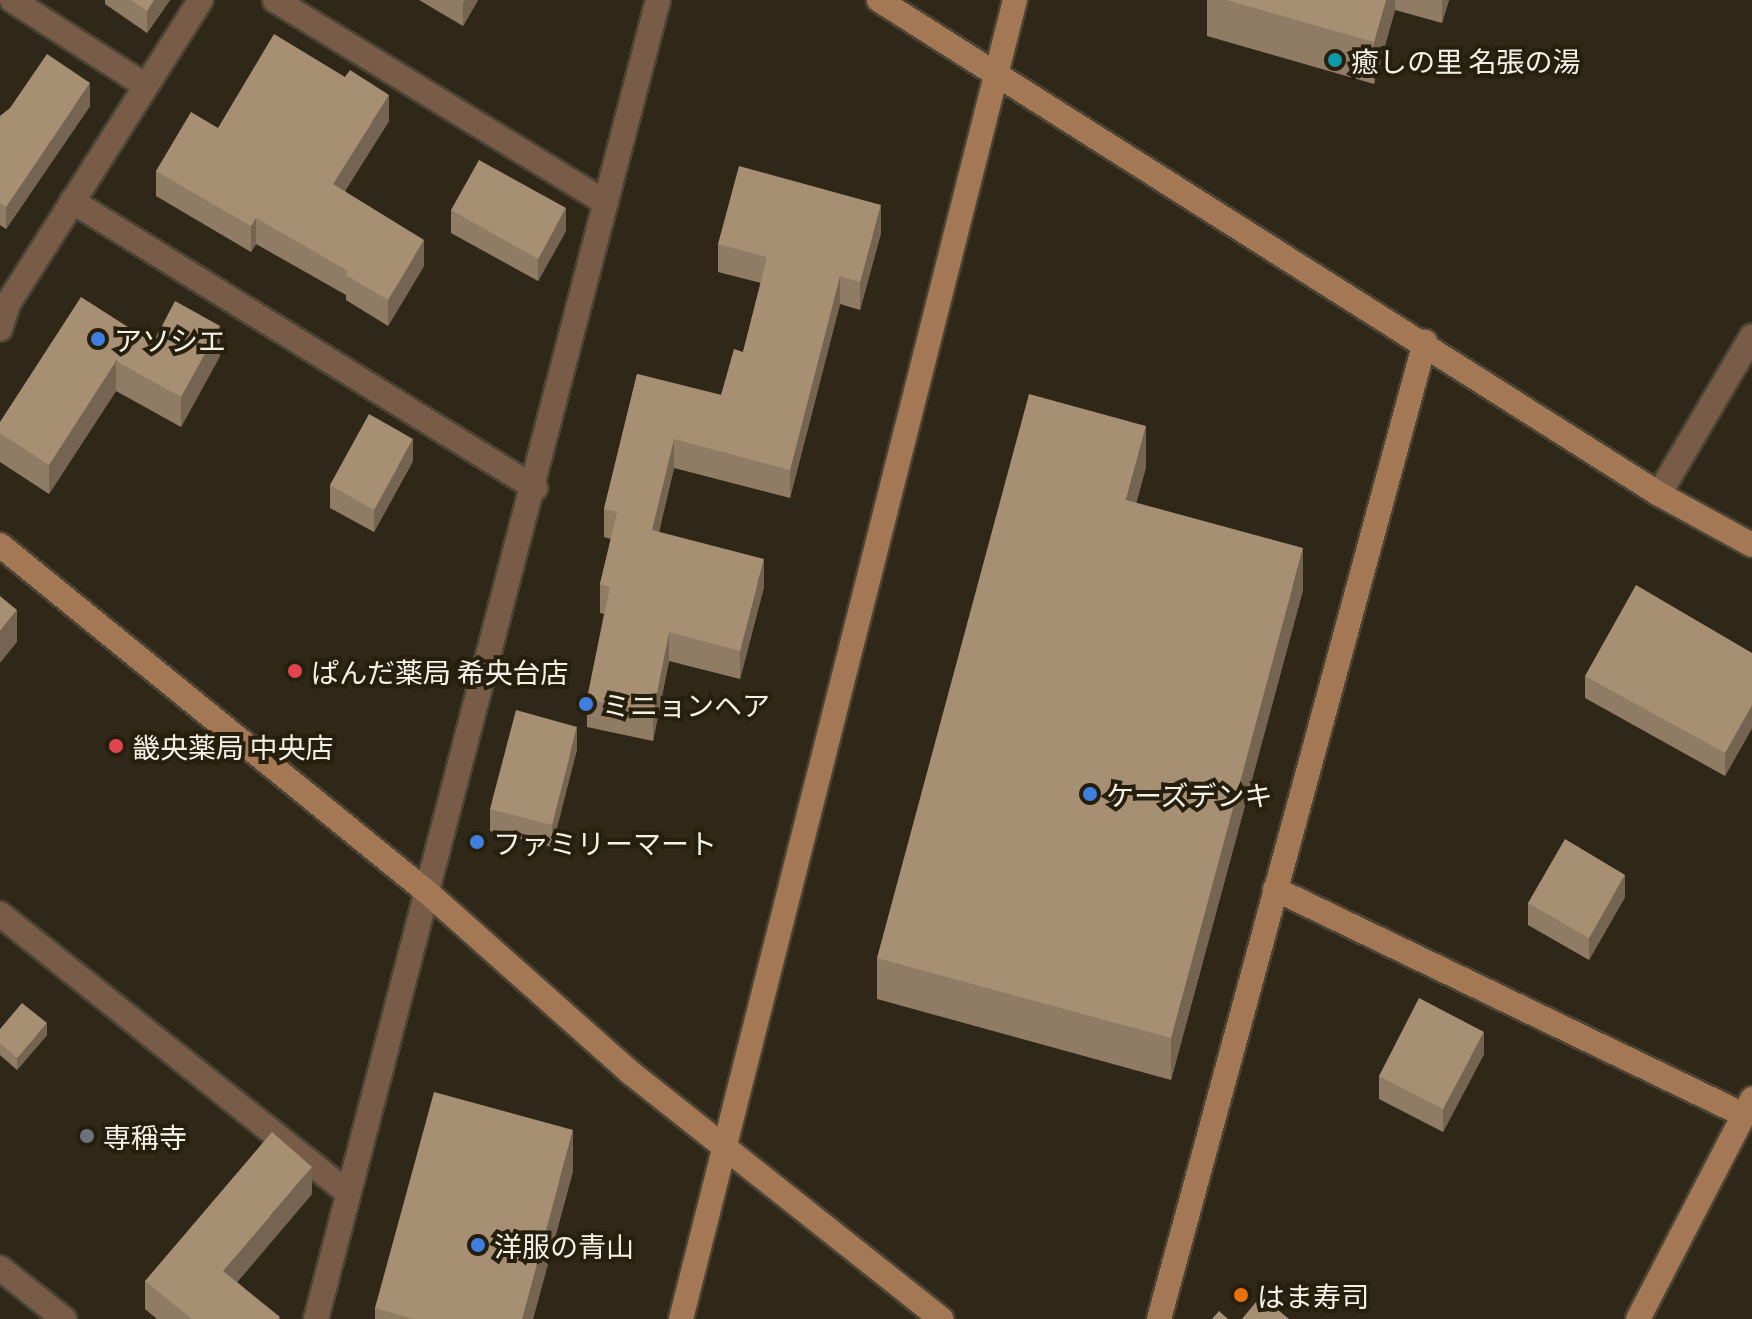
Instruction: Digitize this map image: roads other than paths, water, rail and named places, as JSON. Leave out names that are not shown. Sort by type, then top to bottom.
[{"type":"street","points":[[12,0],[143,84]]},
{"type":"street","points":[[0,329],[4,298],[72,201],[143,84],[201,0]]},
{"type":"street","points":[[275,0],[606,203]]},
{"type":"street","points":[[316,1319],[535,488],[658,0]]},
{"type":"street","points":[[879,0],[995,76],[1425,342],[1659,494],[1752,545]]},
{"type":"street","points":[[681,1319],[727,1148],[1015,0]]},
{"type":"street","points":[[72,201],[535,488]]},
{"type":"street","points":[[1659,494],[1752,336]]},
{"type":"street","points":[[1159,1319],[1425,342]]},
{"type":"street","points":[[0,545],[427,892],[631,1073],[941,1319]]},
{"type":"street","points":[[1275,889],[1749,1111],[1638,1319]]},
{"type":"street","points":[[0,914],[348,1193]]},
{"type":"street","points":[[0,1268],[64,1319]]},
{"type":"place","name":"癒しの里 名張の湯","points":[[1335,60]]},
{"type":"place","name":"アソシエ","points":[[98,339]]},
{"type":"place","name":"ぱんだ薬局 希央台店","points":[[295,671]]},
{"type":"place","name":"ミニョンヘア","points":[[586,704]]},
{"type":"place","name":"畿央薬局 中央店","points":[[116,746]]},
{"type":"place","name":"ケーズデンキ","points":[[1090,794]]},
{"type":"place","name":"ファミリーマート","points":[[477,842]]},
{"type":"place","name":"専稱寺","points":[[87,1136]]},
{"type":"place","name":"洋服の青山","points":[[478,1245]]},
{"type":"place","name":"はま寿司","points":[[1241,1295]]}]
